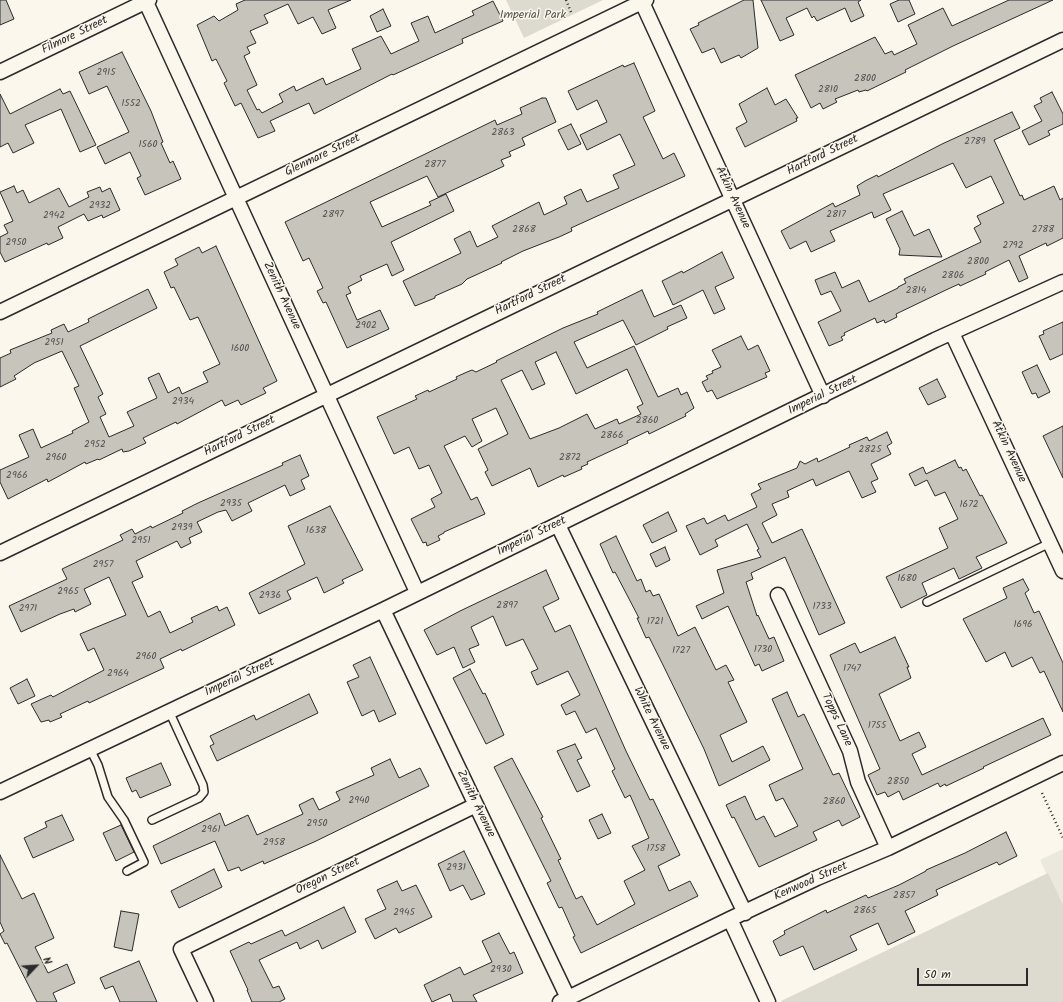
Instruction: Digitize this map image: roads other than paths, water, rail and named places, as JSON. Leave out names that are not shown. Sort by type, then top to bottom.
[{"type":"street","name":"Filmore Street","points":[[0,72],[146,1]]},
{"type":"street","name":"Zenith Avenue","points":[[146,1],[417,592]]},
{"type":"street","name":"Glenmare Street","points":[[0,312],[643,1]]},
{"type":"street","name":"Atkin Avenue","points":[[643,1],[823,396]]},
{"type":"street","name":"Hartford Street","points":[[0,552],[1063,40]]},
{"type":"street","name":"Imperial Street","points":[[0,792],[383,610],[417,592],[952,333],[1063,282]]},
{"type":"street","name":"Atkin Avenue","points":[[952,333],[1063,571]]},
{"type":"street","name":"White Avenue","points":[[558,524],[744,913]]},
{"type":"street","name":"Topps Lane","points":[[778,595],[850,751],[858,782],[888,848]]},
{"type":"street","name":"Zenith Avenue","points":[[383,610],[476,805],[564,1000]]},
{"type":"street","name":"Kenwood Street","points":[[564,1000],[816,878],[888,848],[1063,763]]},
{"type":"street","name":"Oregon Street","points":[[206,1002],[181,949],[476,805]]},
{"type":"street","points":[[730,919],[768,1002]]},
{"type":"lane","points":[[928,602],[1050,543]]},
{"type":"lane","points":[[152,820],[200,798],[204,792],[203,785],[169,711]]},
{"type":"lane","points":[[90,749],[98,765],[108,797],[124,820],[144,862],[127,871]]},
{"type":"park label","name":"Imperial Park","points":[[533,16]]}]
